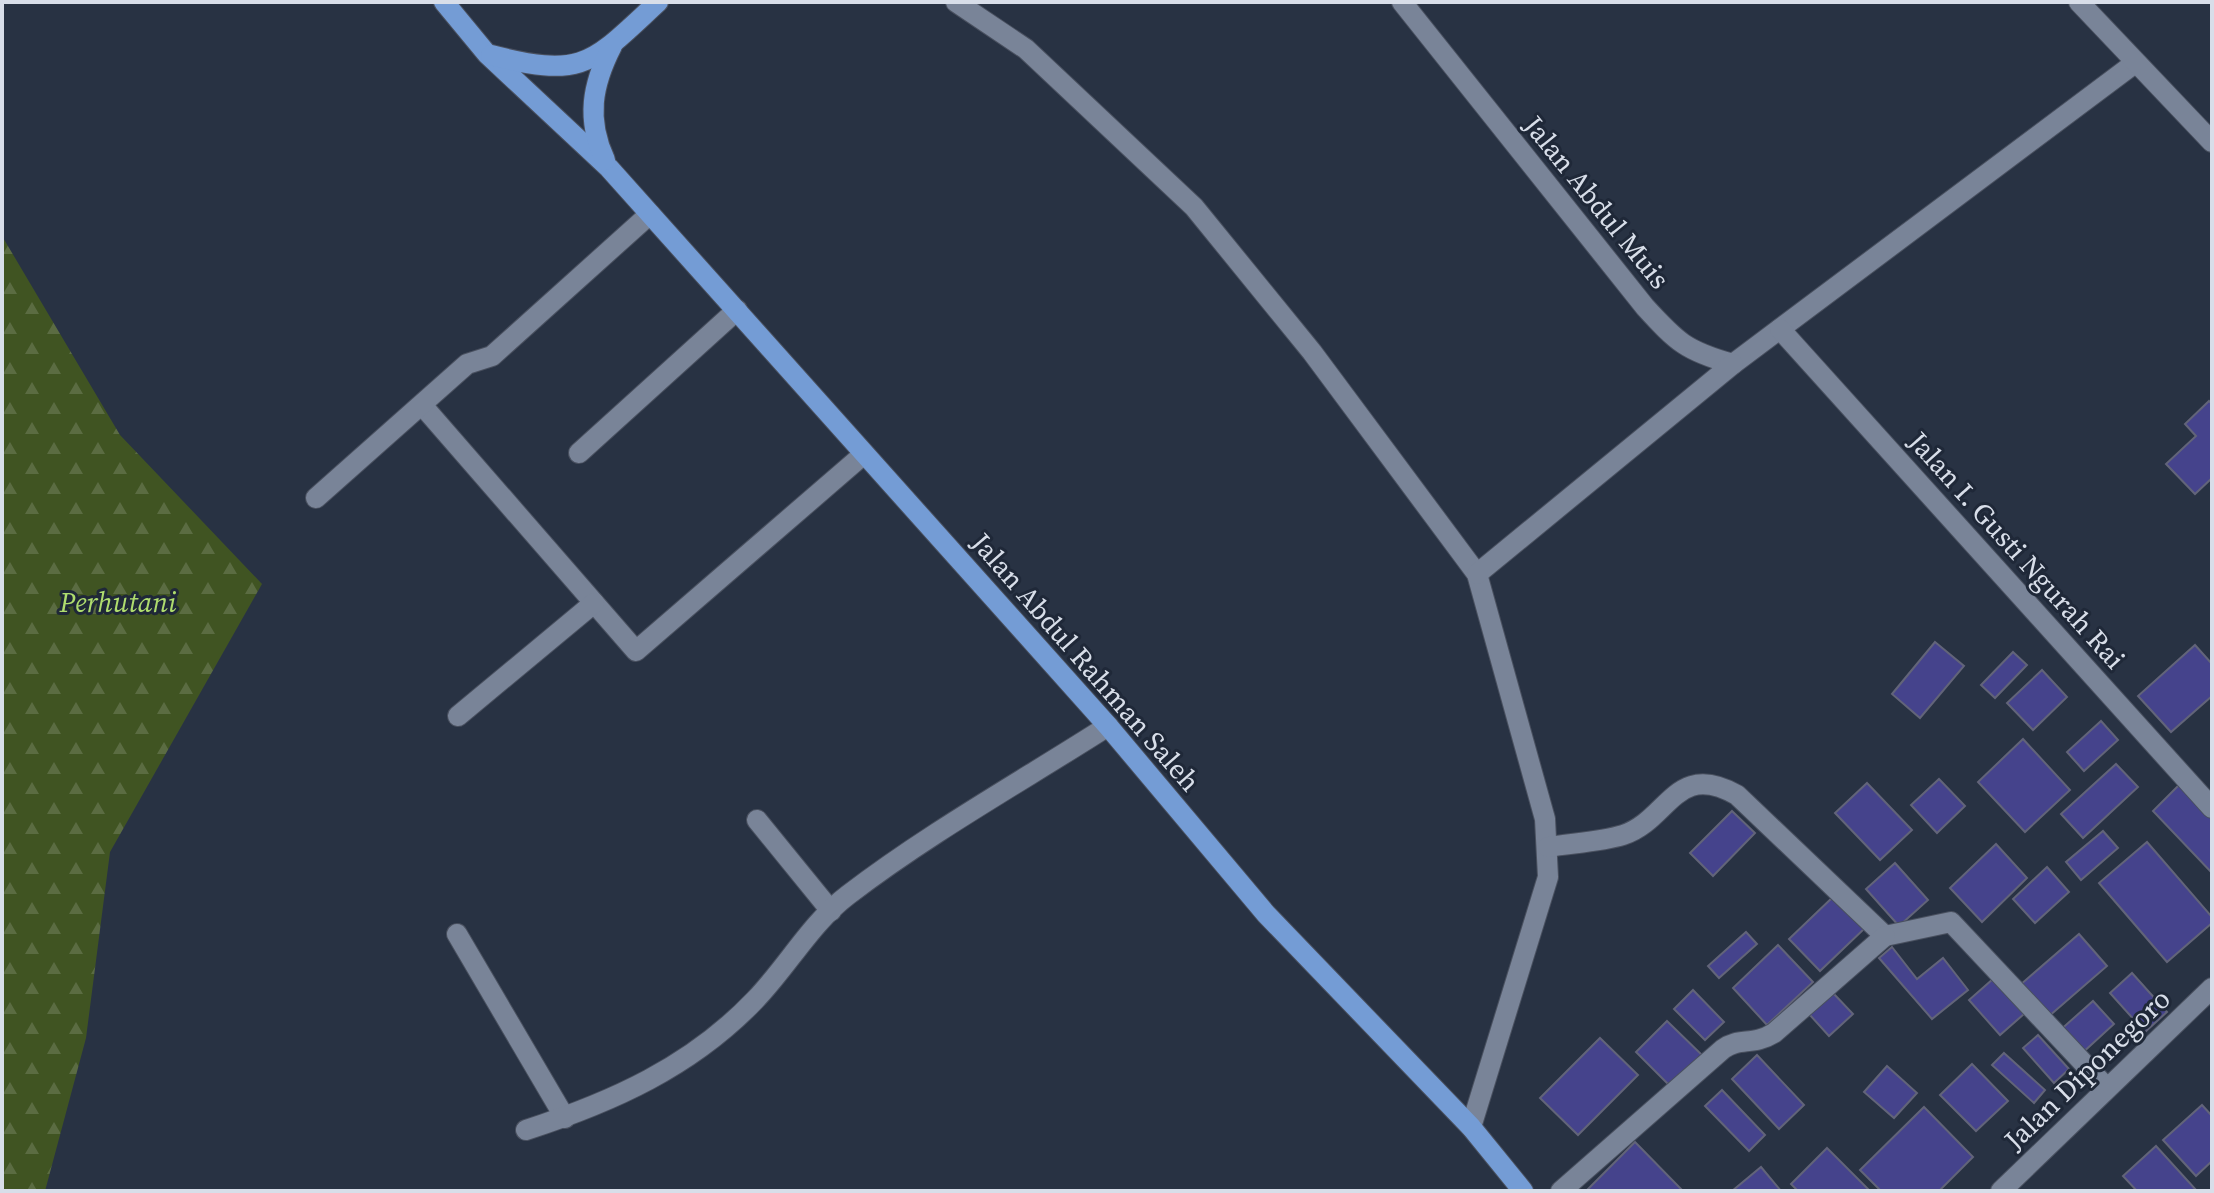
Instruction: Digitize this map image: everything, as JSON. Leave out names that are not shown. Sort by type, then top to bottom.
[{"type":"main road","points":[[444,2],[487,54],[609,168]]},
{"type":"main road","points":[[487,54],[540,68],[560,69],[586,61],[614,43],[658,2]]},
{"type":"main road","points":[[609,168],[594,137],[592,103],[598,72],[614,43]]},
{"type":"main road","name":"Jalan Abdul Rahman Saleh","points":[[609,168],[1108,726],[1266,914],[1471,1127],[1523,1191]]},
{"type":"street","points":[[956,2],[1026,49],[1194,207],[1312,352],[1477,574],[1545,819],[1548,877],[1471,1127]]},
{"type":"street","name":"Jalan Abdul Muis","points":[[1402,2],[1673,338],[1694,353],[1733,364]]},
{"type":"street","points":[[2079,2],[2212,142]]},
{"type":"street","points":[[1477,574],[1733,364],[2135,63]]},
{"type":"street","points":[[316,498],[467,364],[492,356],[650,214]]},
{"type":"street","points":[[579,453],[737,310]]},
{"type":"street","name":"Jalan I. Gusti Ngurah Rai","points":[[1780,329],[2212,808]]},
{"type":"street","points":[[422,405],[636,651],[864,454]]},
{"type":"street","points":[[458,716],[594,603]]},
{"type":"street","points":[[526,1130],[565,1118],[653,1080],[716,1036],[756,1000],[848,895],[1108,726]]},
{"type":"street","points":[[1548,847],[1626,834],[1680,793],[1710,782],[1737,795],[1885,936]]},
{"type":"street","points":[[757,820],[831,911]]},
{"type":"street","points":[[1561,1191],[1723,1049],[1732,1043],[1759,1042],[1774,1033],[1885,936],[1951,922],[2107,1088]]},
{"type":"street","points":[[457,934],[565,1118]]},
{"type":"street","name":"Jalan Diponegoro","points":[[2001,1191],[2212,988]]},
{"type":"green space","name":"Perhutani","points":[[2,236],[120,435],[262,584],[110,852],[86,1038],[45,1191],[2,1191]]},
{"type":"building","points":[[2209,401],[2212,404],[2212,478],[2195,494],[2166,464],[2196,436],[2185,424]]},
{"type":"building","points":[[1935,642],[1964,666],[1920,718],[1892,694]]},
{"type":"building","points":[[2195,645],[2212,664],[2212,696],[2171,732],[2138,696]]},
{"type":"building","points":[[2013,652],[2027,665],[1995,698],[1981,685]]},
{"type":"building","points":[[2042,670],[2067,697],[2033,730],[2007,703]]},
{"type":"building","points":[[2101,721],[2118,740],[2084,771],[2067,752]]},
{"type":"building","points":[[2023,739],[2070,790],[2025,832],[1978,782]]},
{"type":"building","points":[[2116,764],[2138,787],[2083,838],[2061,814]]},
{"type":"building","points":[[1939,779],[1965,806],[1937,833],[1911,805]]},
{"type":"building","points":[[1867,783],[1912,830],[1880,860],[1835,813]]},
{"type":"building","points":[[2179,785],[2212,819],[2212,873],[2153,811]]},
{"type":"building","points":[[1732,811],[1755,833],[1713,876],[1690,853]]},
{"type":"building","points":[[2103,831],[2118,848],[2081,880],[2066,862]]},
{"type":"building","points":[[2147,842],[2212,917],[2212,923],[2167,962],[2099,883]]},
{"type":"building","points":[[1996,844],[2027,878],[1982,922],[1950,888]]},
{"type":"building","points":[[1895,863],[1928,900],[1899,926],[1866,889]]},
{"type":"building","points":[[2047,867],[2069,892],[2035,923],[2013,899]]},
{"type":"building","points":[[1834,896],[1865,928],[1820,971],[1789,939]]},
{"type":"building","points":[[1746,932],[1757,944],[1719,978],[1708,966]]},
{"type":"building","points":[[2079,934],[2107,966],[2048,1017],[2020,985]]},
{"type":"building","points":[[1778,945],[1813,982],[1767,1025],[1733,988]]},
{"type":"building","points":[[1892,947],[1917,979],[1943,958],[1968,990],[1932,1019],[1879,958]]},
{"type":"building","points":[[2132,973],[2167,1012],[2145,1032],[2110,993]]},
{"type":"building","points":[[1993,979],[2024,1014],[2000,1035],[1969,1000]]},
{"type":"building","points":[[1693,990],[1724,1022],[1705,1040],[1674,1009]]},
{"type":"building","points":[[1833,993],[1853,1014],[1829,1036],[1809,1014]]},
{"type":"building","points":[[2093,1001],[2114,1024],[2080,1055],[2058,1032]]},
{"type":"building","points":[[1667,1021],[1705,1058],[1673,1089],[1636,1052]]},
{"type":"building","points":[[2038,1035],[2069,1069],[2054,1083],[2023,1048]]},
{"type":"building","points":[[1600,1038],[1638,1075],[1578,1135],[1540,1098]]},
{"type":"building","points":[[2004,1053],[2045,1090],[2034,1103],[1992,1065]]},
{"type":"building","points":[[1757,1055],[1804,1105],[1779,1129],[1732,1079]]},
{"type":"building","points":[[1972,1064],[2008,1101],[1976,1131],[1940,1095]]},
{"type":"building","points":[[1887,1066],[1917,1093],[1894,1118],[1864,1092]]},
{"type":"building","points":[[1722,1090],[1765,1135],[1749,1151],[1705,1106]]},
{"type":"building","points":[[2202,1105],[2212,1116],[2212,1161],[2196,1176],[2163,1140]]},
{"type":"building","points":[[1924,1107],[1973,1157],[1939,1191],[1881,1191],[1860,1170]]},
{"type":"building","points":[[1635,1142],[1683,1191],[1586,1191]]},
{"type":"building","points":[[2156,1146],[2197,1191],[2137,1191],[2123,1176]]},
{"type":"building","points":[[1827,1148],[1870,1191],[1798,1191],[1791,1184]]},
{"type":"building","points":[[1761,1167],[1781,1191],[1732,1191]]}]
